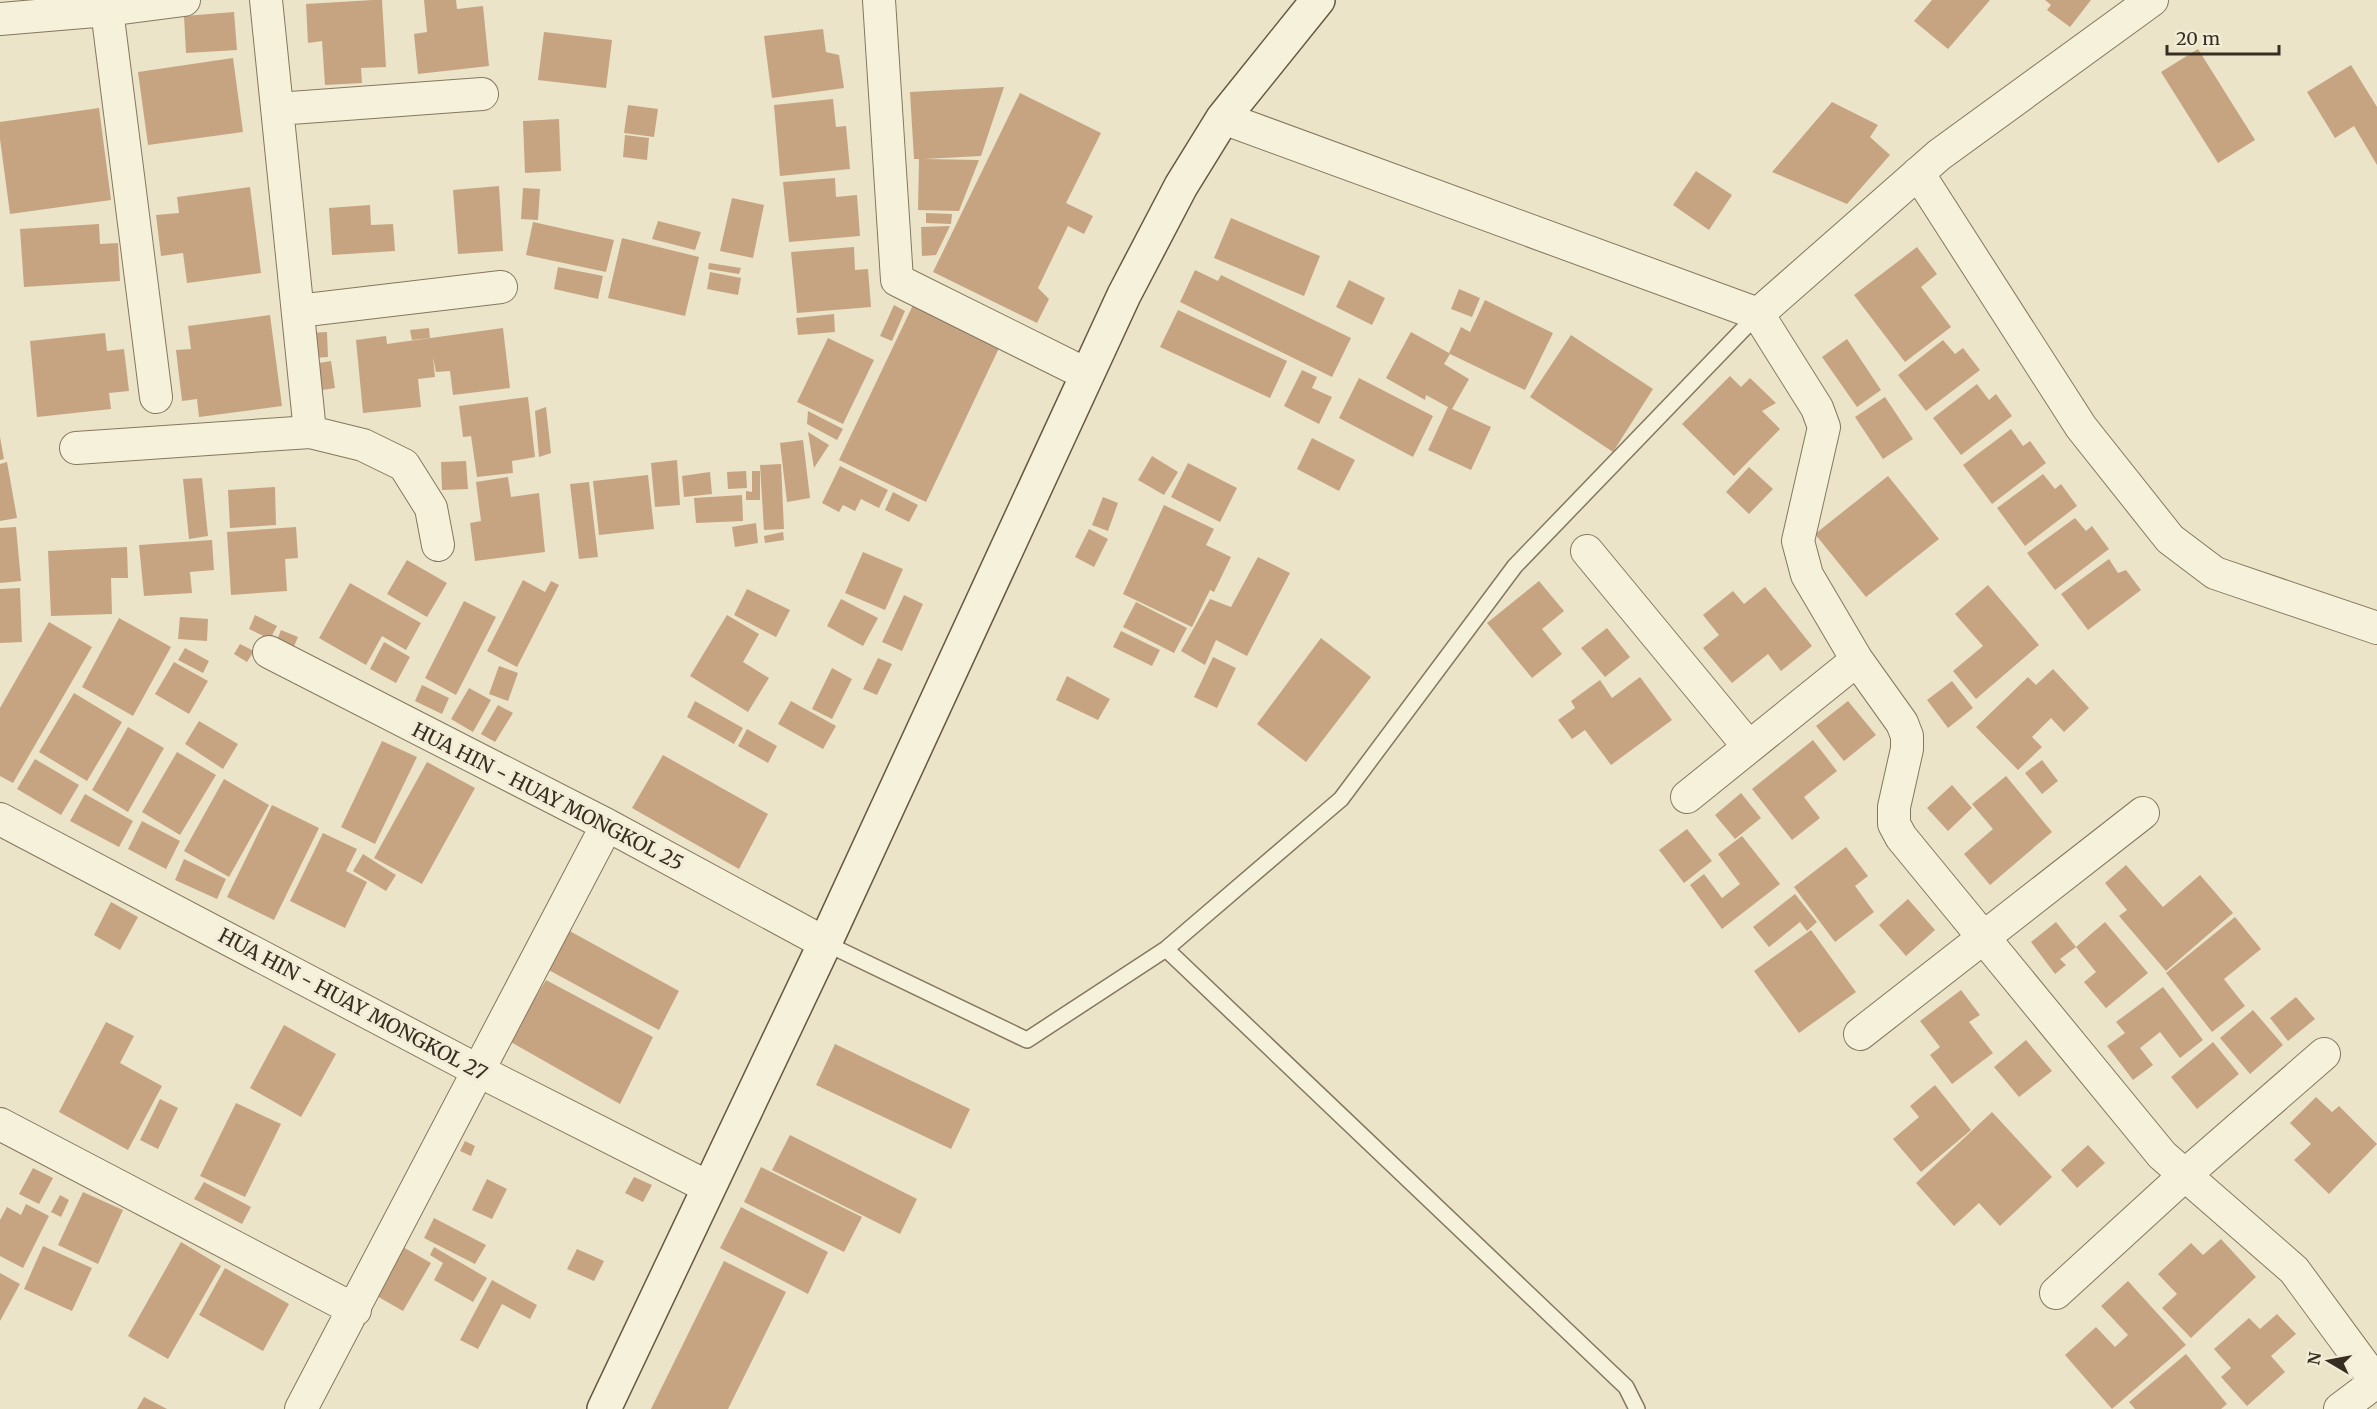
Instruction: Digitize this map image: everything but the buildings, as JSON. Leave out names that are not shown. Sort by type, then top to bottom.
[{"type":"main road","points":[[604,1409],[825,943],[1124,295],[1181,186],[1223,118],[1318,0]]},
{"type":"street","points":[[0,20],[68,7],[107,10],[184,0]]},
{"type":"street","points":[[266,0],[310,432]]},
{"type":"street","points":[[879,0],[897,280],[1086,375]]},
{"type":"street","points":[[1758,315],[1939,155],[2152,0]]},
{"type":"street","points":[[107,10],[156,397]]},
{"type":"street","points":[[277,109],[482,94]]},
{"type":"street","points":[[1223,118],[1758,315],[1817,408],[1824,427],[1798,541],[1807,575],[1857,660],[1902,723],[1907,736],[1907,749],[1894,807],[1894,824],[1901,837],[1983,939],[2162,1155],[2294,1270],[2377,1382],[2340,1409]]},
{"type":"street","points":[[1918,173],[2081,427],[2170,539],[2215,573],[2377,628]]},
{"type":"street","points":[[298,311],[501,287]]},
{"type":"street","points":[[76,448],[310,432],[363,445],[404,465],[431,508],[438,544]]},
{"type":"street","points":[[1587,550],[1749,747]]},
{"type":"street","name":"HUA HIN - HUAY MONGKOL 25","points":[[269,652],[607,825],[825,943]]},
{"type":"street","points":[[1687,797],[1857,660]]},
{"type":"street","points":[[1860,1034],[2143,813]]},
{"type":"street","name":"HUA HIN - HUAY MONGKOL 27","points":[[0,819],[477,1070],[708,1187]]},
{"type":"street","points":[[301,1409],[355,1310],[477,1070],[607,825]]},
{"type":"street","points":[[2056,1293],[2184,1175],[2324,1054]]},
{"type":"street","points":[[0,1124],[355,1310]]},
{"type":"lane","points":[[825,943],[1027,1040],[1166,949],[1341,799],[1515,566],[1758,315]]},
{"type":"lane","points":[[1166,949],[1626,1387],[1637,1409]]}]
